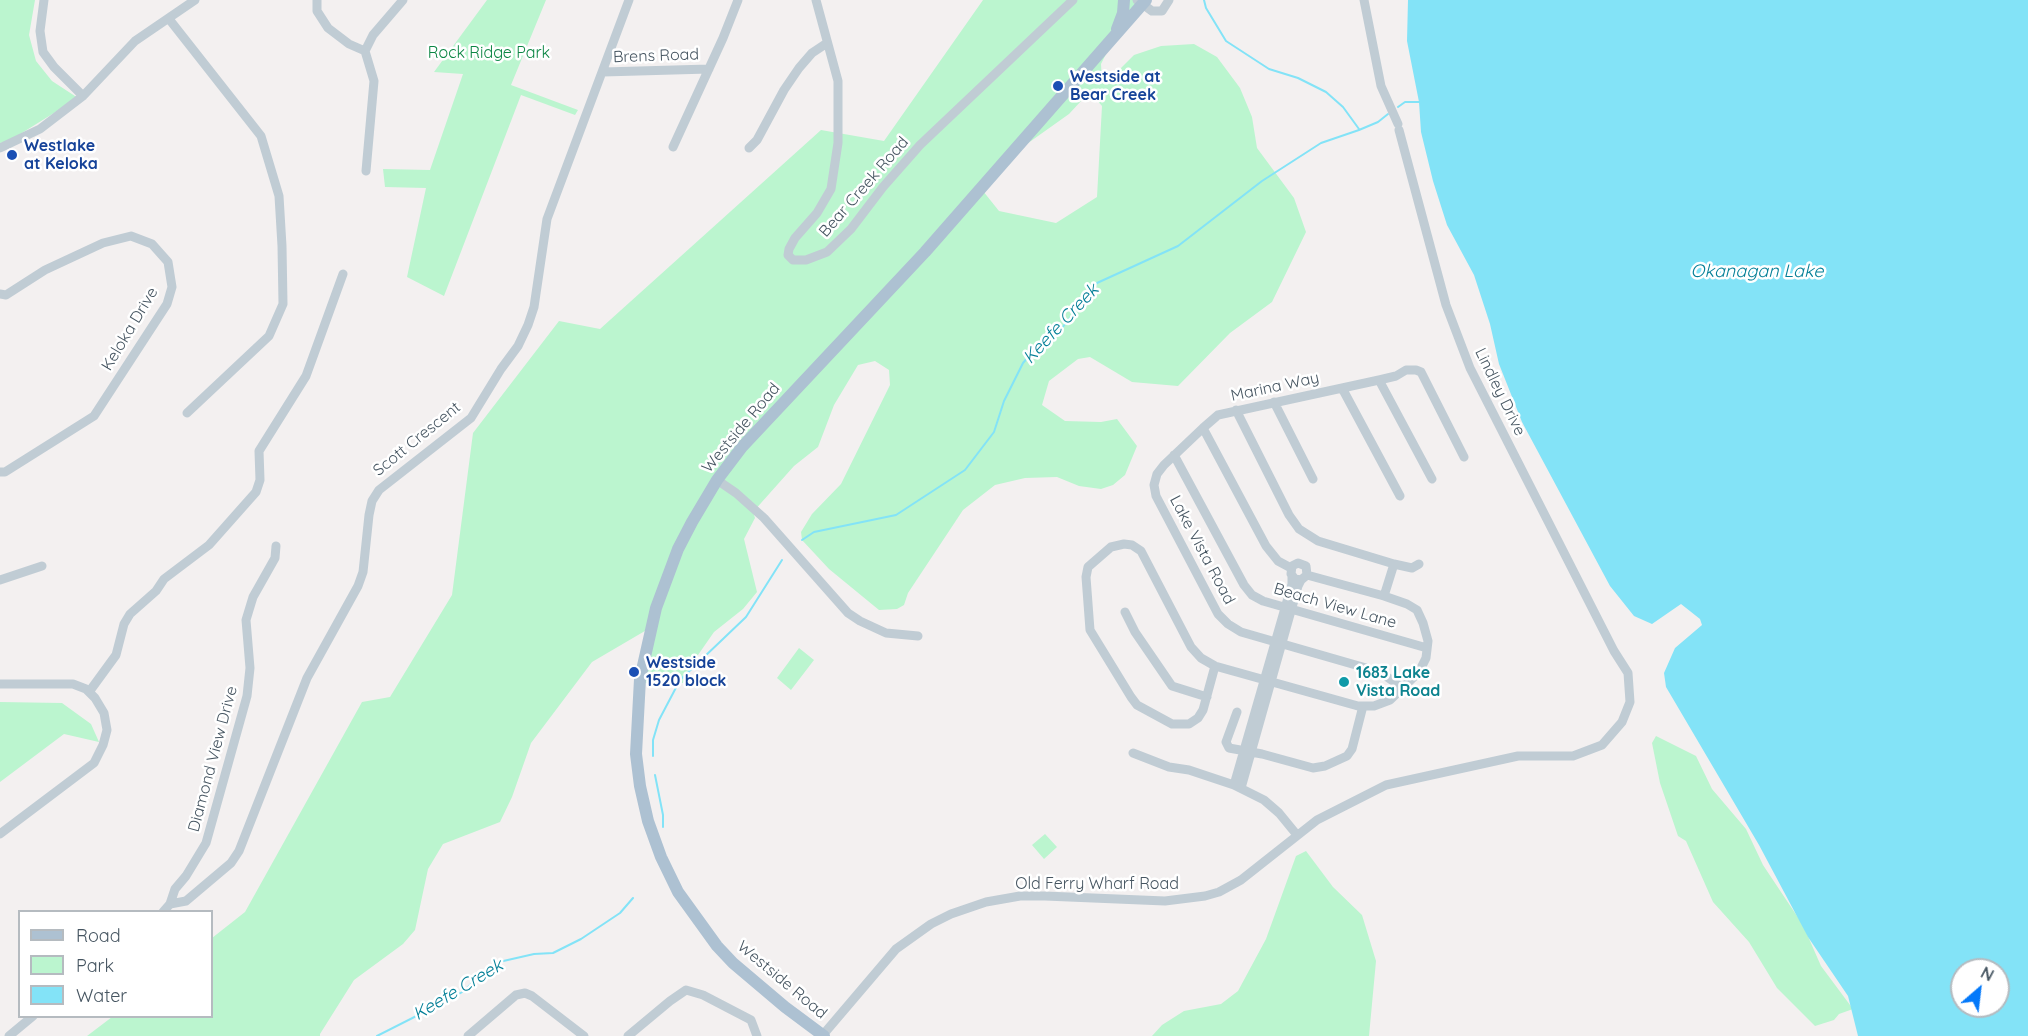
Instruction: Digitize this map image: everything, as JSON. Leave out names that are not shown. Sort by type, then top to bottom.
[{"type":"main road","points":[[1114,38],[1123,13],[1124,0]]},
{"type":"main road","name":"Westside Road","points":[[823,1036],[733,963],[703,928],[678,892],[661,857],[648,821],[636,754],[640,679],[650,629],[678,549],[717,480],[742,447],[925,252],[1114,38],[1142,2]]},
{"type":"street","points":[[44,0],[40,31],[43,52],[82,96]]},
{"type":"street","points":[[0,148],[40,129],[82,96],[135,41],[195,0]]},
{"type":"street","points":[[317,0],[317,11],[328,28],[349,44],[364,51],[374,81],[366,171]]},
{"type":"street","points":[[364,51],[373,35],[404,0]]},
{"type":"street","name":"Scott Crescent","points":[[167,908],[186,901],[231,863],[239,851],[307,678],[358,586],[363,572],[372,501],[379,490],[471,418],[518,345],[534,307],[547,219],[629,0]]},
{"type":"street","points":[[673,147],[738,0]]},
{"type":"street","name":"Bear Creek Road","points":[[816,0],[838,81],[838,143],[831,189],[818,213],[795,238],[789,249],[788,255],[793,260],[806,260],[827,252],[850,229],[883,187],[920,146],[1073,0]]},
{"type":"street","points":[[1142,2],[1152,11],[1162,11],[1169,0]]},
{"type":"street","name":"Lindley Drive","points":[[1364,0],[1381,86],[1399,127],[1446,305],[1470,368],[1614,651]]},
{"type":"street","points":[[169,19],[261,136],[279,196],[282,246],[283,304],[269,336],[187,413]]},
{"type":"street","points":[[749,148],[757,140],[784,90],[799,68],[812,53],[827,43]]},
{"type":"street","name":"Brens Road","points":[[603,72],[709,69]]},
{"type":"street","name":"Keloka Drive","points":[[0,294],[6,294],[45,270],[103,243],[131,236],[152,244],[168,262],[172,287],[167,304],[94,416],[14,467],[0,472]]},
{"type":"street","points":[[89,692],[116,655],[124,624],[130,614],[156,591],[164,579],[209,545],[256,492],[260,480],[259,451],[306,376],[343,274]]},
{"type":"street","name":"Marina Way","points":[[1203,428],[1218,415],[1236,410],[1379,381],[1406,370],[1416,370],[1421,372],[1464,457]]},
{"type":"street","points":[[1379,381],[1432,479]]},
{"type":"street","points":[[1342,388],[1400,495]]},
{"type":"street","points":[[1274,402],[1313,478]]},
{"type":"street","points":[[1236,410],[1289,515],[1299,529],[1318,541],[1394,564],[1412,568],[1419,564]]},
{"type":"street","points":[[1203,428],[1266,546],[1278,561],[1298,575],[1384,596],[1407,604],[1417,610],[1428,641],[1426,658],[1419,672],[1390,700],[1374,706],[1363,706],[1215,666],[1201,658],[1191,647],[1141,551],[1132,544],[1111,547],[1088,567],[1086,576],[1090,630],[1137,705],[1172,724],[1189,724],[1198,718],[1203,710],[1215,666]]},
{"type":"street","name":"Lake Vista Road","points":[[1203,428],[1157,474],[1154,485],[1156,496],[1218,614],[1241,632],[1380,672],[1403,688]]},
{"type":"street","name":"Beach View Lane","points":[[1174,455],[1244,585],[1252,595],[1263,601],[1427,648]]},
{"type":"street","points":[[717,480],[736,493],[764,518],[848,613],[886,633],[918,636]]},
{"type":"street","name":"Diamond View Drive","points":[[167,908],[176,889],[206,843],[247,696],[250,668],[246,620],[253,597],[275,558],[276,546]]},
{"type":"street","points":[[1384,596],[1394,564]]},
{"type":"street","points":[[0,580],[42,566]]},
{"type":"street","points":[[1238,786],[1298,575]]},
{"type":"street","points":[[1125,612],[1172,686],[1207,696]]},
{"type":"street","name":"Old Ferry Wharf Road","points":[[823,1036],[896,949],[931,924],[951,914],[986,902],[1033,896],[1165,901],[1195,898],[1219,892],[1241,880],[1317,820],[1386,785],[1518,756],[1573,756],[1602,745],[1622,722],[1630,702],[1628,673],[1614,651]]},
{"type":"street","points":[[0,684],[73,684],[89,692],[104,713],[106,730],[103,745],[94,763],[0,834]]},
{"type":"street","points":[[1236,712],[1226,742],[1229,748],[1262,754],[1313,768],[1338,762],[1347,756],[1352,749],[1363,706]]},
{"type":"street","points":[[1133,753],[1169,767],[1189,770],[1238,786],[1264,800],[1298,835]]},
{"type":"street","points":[[628,1036],[686,990],[703,994],[751,1020],[757,1036]]},
{"type":"street","points":[[473,1035],[516,995],[525,993],[584,1036]]},
{"type":"street","points":[[9,1036],[32,1018]]},
{"type":"green space","points":[[0,0],[35,0],[29,35],[36,61],[52,81],[78,98],[9,141],[0,143]]},
{"type":"green space","name":"Rock Ridge Park","points":[[487,0],[546,0],[511,85],[578,110],[575,115],[521,95],[444,296],[407,277],[426,188],[385,187],[383,169],[430,170],[463,74],[434,72]]},
{"type":"green space","points":[[983,0],[1141,0],[1127,12],[1101,64],[1102,81],[1113,76],[1134,55],[1161,46],[1194,44],[1217,57],[1240,88],[1252,117],[1257,148],[1294,198],[1306,232],[1272,302],[1230,333],[1178,386],[1132,382],[1090,357],[1078,359],[1049,381],[1042,405],[1065,421],[1101,422],[1117,419],[1137,446],[1125,475],[1113,485],[1101,489],[1079,486],[1057,477],[1025,478],[995,485],[963,510],[908,593],[904,605],[897,609],[879,610],[829,569],[802,540],[801,532],[812,514],[841,484],[890,385],[889,370],[875,361],[858,365],[834,405],[818,447],[794,466],[753,512],[755,518],[744,539],[757,592],[743,609],[714,632],[683,683],[638,683],[650,628],[592,662],[531,743],[512,797],[500,822],[443,844],[428,869],[415,930],[403,944],[354,980],[320,1036],[87,1036],[111,1018],[213,1018],[213,937],[245,912],[362,702],[390,697],[452,595],[473,433],[559,321],[600,329],[821,130],[884,141]],"holes":[[[1094,97],[1102,106],[1097,197],[1056,223],[999,211],[983,191],[993,168],[1069,114],[1082,100]]]},
{"type":"green space","points":[[799,648],[814,660],[791,690],[777,678]]},
{"type":"green space","points":[[0,702],[62,703],[91,724],[99,742],[64,734],[0,782]]},
{"type":"green space","points":[[1656,736],[1696,756],[1712,789],[1746,829],[1763,865],[1803,925],[1821,966],[1853,1009],[1839,1014],[1834,1020],[1815,1026],[1777,988],[1749,942],[1713,902],[1686,841],[1678,836],[1660,783],[1652,743]]},
{"type":"green space","points":[[1045,834],[1057,847],[1044,859],[1032,845]]},
{"type":"green space","points":[[1306,851],[1333,887],[1362,915],[1376,961],[1369,1036],[1152,1036],[1162,1025],[1184,1011],[1221,1004],[1238,991],[1266,939],[1296,856]]},
{"type":"water","name":"Okanagan Lake","points":[[1408,0],[2028,0],[2028,1036],[1858,1036],[1848,996],[1808,937],[1759,845],[1666,687],[1664,673],[1675,648],[1702,625],[1700,619],[1681,604],[1652,624],[1634,616],[1610,586],[1522,422],[1499,364],[1490,324],[1474,275],[1447,225],[1421,132],[1419,102],[1407,41]]},
{"type":"waterway","points":[[1204,0],[1206,8],[1226,41],[1269,69],[1298,78],[1326,92],[1343,107],[1359,129]]},
{"type":"waterway","name":"Keefe Creek","points":[[1398,107],[1405,102],[1419,102]]},
{"type":"waterway","name":"Keefe Creek","points":[[802,540],[814,532],[896,515],[965,470],[994,432],[1004,401],[1023,363],[1039,344],[1062,328],[1097,283],[1178,246],[1262,181],[1321,143],[1378,122],[1388,114]]},
{"type":"waterway","name":"Keefe Creek","points":[[653,756],[653,740],[659,720],[680,680],[746,617],[782,560]]},
{"type":"waterway","name":"Keefe Creek","points":[[655,775],[663,815],[663,827]]},
{"type":"waterway","name":"Keefe Creek","points":[[377,1036],[464,991],[486,969],[499,962],[534,954],[553,953],[581,939],[620,913],[633,898]]},
{"type":"place","name":"Westside at Bear Creek","points":[[1058,86]]},
{"type":"place","name":"Westlake at Keloka","points":[[12,155]]},
{"type":"place","name":"Westside 1520 block","points":[[634,672]]},
{"type":"place","name":"1683 Lake Vista Road","points":[[1344,682]]}]
